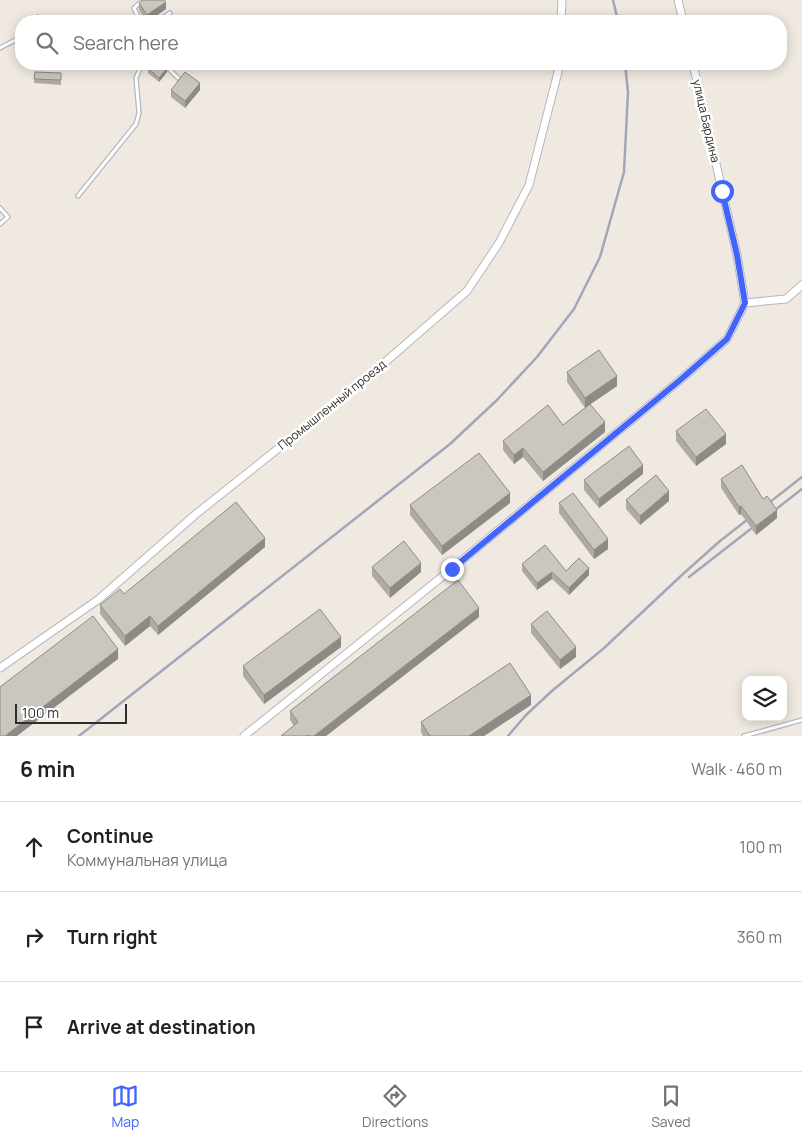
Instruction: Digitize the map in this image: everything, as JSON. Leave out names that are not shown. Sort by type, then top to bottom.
[{"type":"street","points":[[561,15],[562,0]]},
{"type":"street","points":[[678,0],[682,15]]},
{"type":"street","name":"Промышленный проезд","points":[[0,668],[99,598],[196,514],[368,377],[467,291],[499,243],[529,185],[558,70]]},
{"type":"street","name":"улица Бардина","points":[[694,70],[737,255],[745,303]]},
{"type":"street","points":[[244,736],[679,381],[727,339],[745,303],[786,299],[802,284]]},
{"type":"lane","points":[[137,15],[134,8],[143,0]]},
{"type":"lane","points":[[0,48],[15,40]]},
{"type":"lane","points":[[78,196],[136,124],[139,112],[136,78],[139,70]]},
{"type":"lane","points":[[170,70],[178,78]]},
{"type":"lane","points":[[0,208],[8,217],[0,224]]},
{"type":"lane","points":[[744,736],[802,720]]},
{"type":"building","points":[[142,0],[164,0],[166,2],[147,15],[139,3]]},
{"type":"building","points":[[150,70],[165,70],[159,78]]},
{"type":"building","points":[[35,72],[61,73],[61,80],[34,79]]},
{"type":"building","points":[[185,72],[200,83],[185,101],[171,90]]},
{"type":"building","points":[[599,350],[617,376],[585,398],[567,372]]},
{"type":"building","points":[[590,404],[605,422],[543,472],[523,448],[514,455],[503,441],[548,405],[563,425]]},
{"type":"building","points":[[706,409],[726,434],[696,457],[676,431]]},
{"type":"building","points":[[629,446],[643,465],[599,499],[584,480]]},
{"type":"building","points":[[479,453],[510,493],[442,546],[410,505]]},
{"type":"building","points":[[742,465],[763,499],[767,496],[777,510],[756,526],[741,506],[739,507],[721,479]]},
{"type":"building","points":[[656,475],[669,491],[640,516],[626,500]]},
{"type":"building","points":[[573,493],[608,539],[594,550],[559,503]]},
{"type":"building","points":[[236,502],[265,538],[158,626],[150,616],[125,636],[100,605],[120,589],[124,594]]},
{"type":"building","points":[[404,541],[421,563],[390,588],[372,567]]},
{"type":"building","points":[[545,545],[566,571],[579,558],[589,568],[569,588],[552,572],[537,583],[522,564]]},
{"type":"building","points":[[458,580],[479,608],[314,736],[281,736],[298,722],[290,711]]},
{"type":"building","points":[[320,609],[341,637],[264,695],[243,666]]},
{"type":"building","points":[[547,611],[576,647],[560,660],[531,624]]},
{"type":"building","points":[[93,616],[118,649],[5,736],[0,736],[0,687]]},
{"type":"building","points":[[510,663],[531,695],[469,736],[430,736],[421,722]]},
{"type":"railway","points":[[613,0],[617,15]]},
{"type":"railway","points":[[79,736],[450,444],[497,400],[537,357],[574,309],[600,257],[624,172],[628,92],[626,70]]},
{"type":"railway","points":[[508,736],[526,715],[553,690],[603,649],[720,541],[802,477]]},
{"type":"railway","points":[[689,577],[802,489]]},
{"type":"route","points":[[452,569],[727,339],[745,303],[737,255],[722,191]]}]
